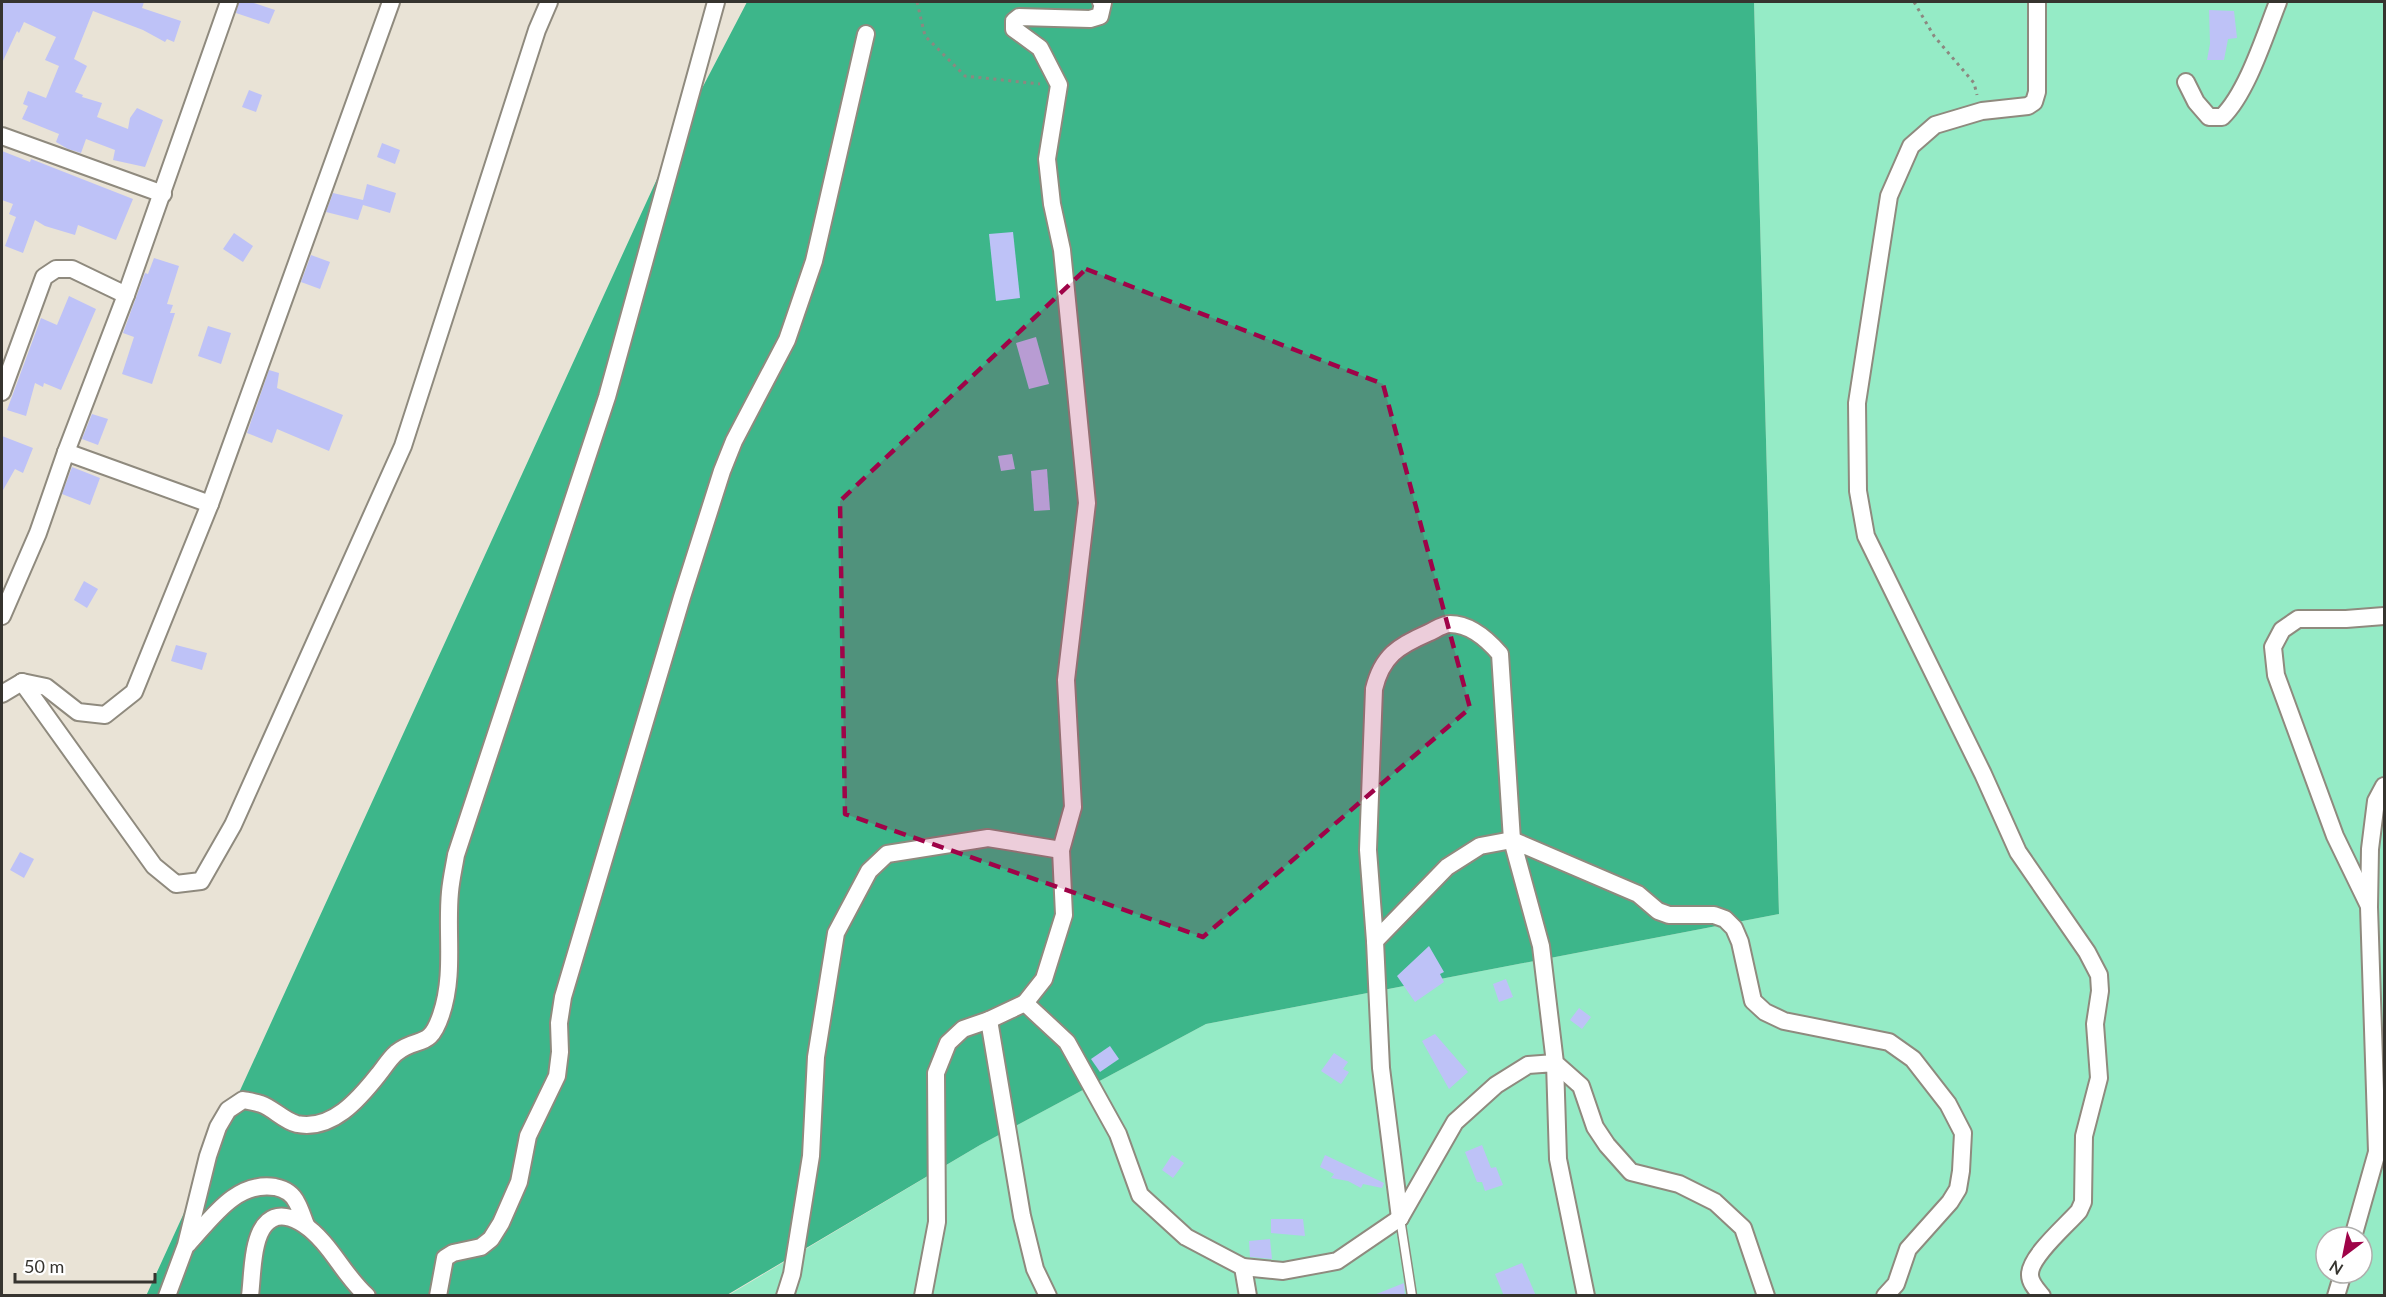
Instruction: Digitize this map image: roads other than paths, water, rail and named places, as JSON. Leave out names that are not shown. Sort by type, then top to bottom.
[{"type":"street","points":[[2,616],[38,533],[66,452],[126,295],[229,2]]},
{"type":"street","points":[[2,694],[22,682],[46,687],[78,712],[105,715],[134,692],[210,504],[391,2]]},
{"type":"street","points":[[22,682],[154,866],[176,884],[201,881],[233,825],[403,446],[537,30],[549,2]]},
{"type":"street","points":[[167,1296],[186,1245],[208,1156],[218,1127],[228,1110],[243,1100],[261,1104],[296,1124],[316,1124],[331,1120],[365,1092],[394,1055],[407,1046],[423,1043],[435,1030],[442,1013],[451,961],[450,892],[456,855],[607,397],[716,2]]},
{"type":"street","points":[[923,1296],[937,1222],[936,1073],[948,1043],[963,1029],[1025,1003],[1044,979],[1064,915],[1061,850],[1073,807],[1066,680],[1087,503],[1062,250],[1052,204],[1047,159],[1059,86],[1040,48],[1014,29],[1014,21],[1019,17],[1090,19],[1100,16],[1103,3],[1101,2]]},
{"type":"street","points":[[2037,2],[2037,92],[2034,102],[2028,106],[1982,111],[1935,125],[1911,146],[1888,196],[1857,403],[1858,491],[1866,536],[1983,774],[2018,852],[2087,952],[2099,975],[2100,991],[2095,1024],[2099,1078],[2084,1136],[2083,1202],[2079,1211],[2034,1260],[2030,1275],[2035,1288],[2042,1296]]},
{"type":"street","points":[[2186,82],[2196,102],[2209,117],[2222,117],[2230,109],[2258,55],[2278,2]]},
{"type":"street","points":[[438,1296],[445,1258],[453,1252],[481,1247],[491,1239],[501,1223],[519,1182],[528,1136],[557,1076],[561,1052],[559,1023],[563,997],[682,597],[722,471],[734,441],[786,340],[814,261],[866,34]]},
{"type":"street","points":[[2,136],[163,194]]},
{"type":"street","points":[[2,392],[44,277],[56,269],[72,269],[126,295]]},
{"type":"street","points":[[66,452],[210,504]]},
{"type":"street","points":[[2369,907],[2335,836],[2276,675],[2273,647],[2282,630],[2298,619],[2385,616]]},
{"type":"street","points":[[1400,1218],[1382,1068],[1368,850],[1374,689],[1388,656],[1407,642],[1448,624],[1473,631],[1488,640],[1500,654],[1512,840],[1541,946],[1555,1064],[1558,1159],[1586,1296]]},
{"type":"street","points":[[2356,1225],[2377,1152],[2369,907],[2370,849],[2376,801],[2385,786]]},
{"type":"street","points":[[785,1296],[792,1274],[811,1156],[816,1058],[836,933],[868,871],[887,854],[988,838],[1061,850]]},
{"type":"street","points":[[1375,941],[1447,867],[1480,846],[1512,840],[1638,894],[1658,911],[1669,915],[1714,915],[1725,920],[1734,928],[1740,942],[1749,992],[1753,1001],[1765,1012],[1784,1021],[1889,1042],[1913,1059],[1948,1104],[1963,1133],[1958,1189],[1950,1202],[1908,1249],[1896,1284],[1885,1296]]},
{"type":"street","points":[[1025,1003],[1067,1042],[1118,1134],[1140,1195],[1186,1237],[1243,1267],[1283,1271],[1337,1261],[1400,1218],[1455,1122],[1496,1084],[1528,1065],[1555,1064],[1581,1086],[1595,1127],[1607,1145],[1631,1172],[1679,1185],[1715,1202],[1743,1228],[1766,1296]]},
{"type":"street","points":[[989,1020],[1022,1216],[1035,1269],[1048,1296]]},
{"type":"street","points":[[186,1245],[220,1208],[252,1187],[273,1187],[289,1192],[297,1202],[306,1225]]},
{"type":"street","points":[[250,1296],[256,1244],[262,1230],[272,1218],[285,1215],[306,1225],[324,1242],[367,1296]]},
{"type":"street","points":[[1243,1267],[1248,1296]]},
{"type":"lane","points":[[1400,1218],[1412,1296]]}]
